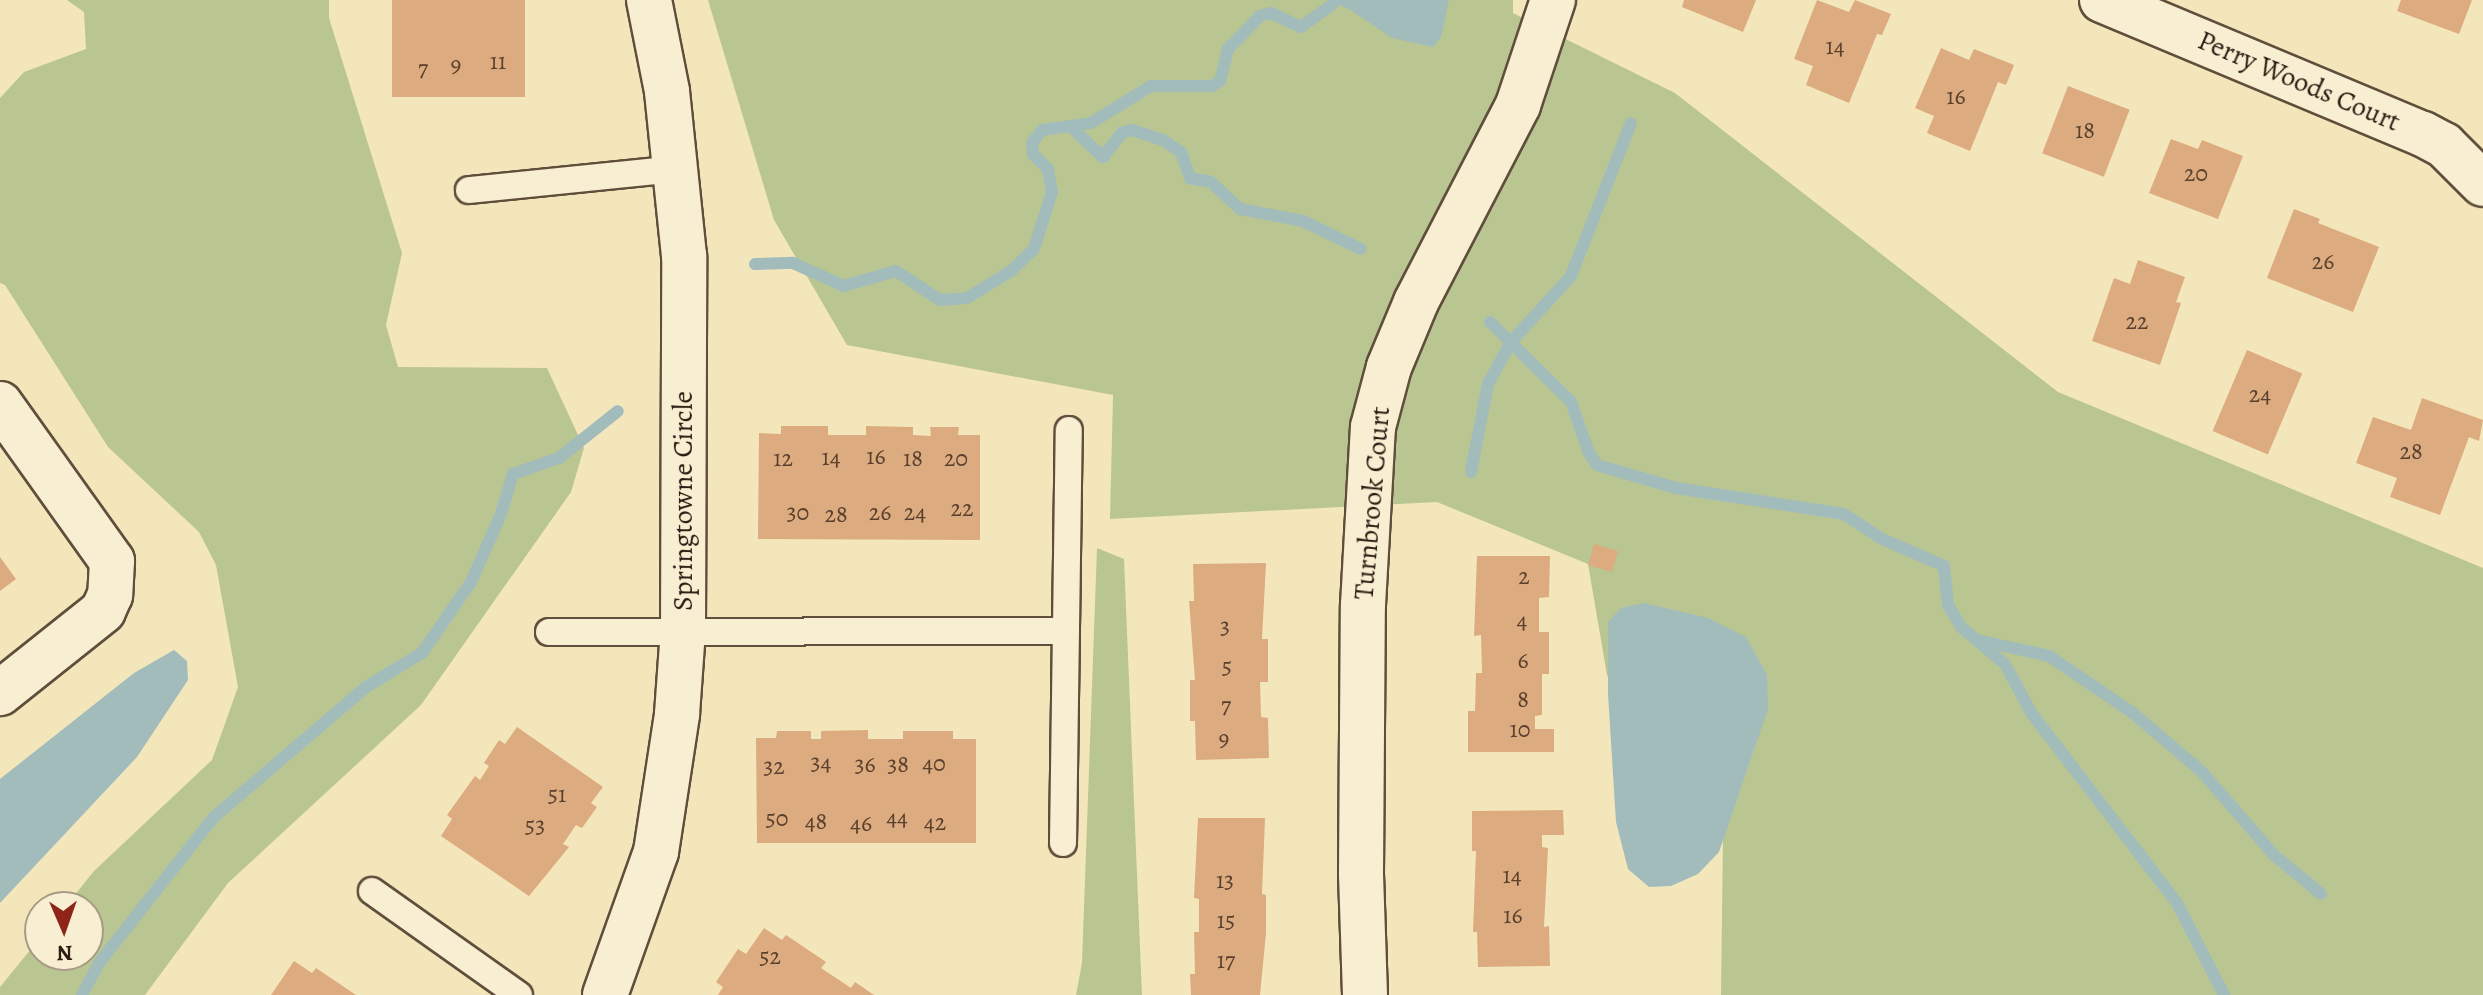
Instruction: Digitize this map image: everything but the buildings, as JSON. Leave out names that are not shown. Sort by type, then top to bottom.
[{"type":"street","name":"Springtowne Circle","points":[[605,995],[656,852],[677,714],[683,631],[684,256],[667,91],[649,0]]},
{"type":"street","name":"Turnbrook Court","points":[[1365,995],[1361,873],[1363,605],[1373,427],[1389,367],[1416,302],[1518,105],[1553,0]]},
{"type":"street","name":"Perry Woods Court","points":[[2102,0],[2423,134],[2444,145],[2483,184]]},
{"type":"street","points":[[0,404],[112,561],[110,595],[103,611],[0,693]]},
{"type":"lane","points":[[469,190],[677,169]]},
{"type":"lane","points":[[1063,843],[1069,430]]},
{"type":"lane","points":[[549,632],[1066,631]]},
{"type":"lane","points":[[372,891],[519,995]]},
{"type":"green space","points":[[67,0],[329,0],[329,18],[402,253],[386,325],[398,367],[547,368],[584,448],[571,492],[421,705],[228,883],[145,995],[0,995],[0,987],[24,958],[24,971],[104,971],[104,891],[78,891],[94,871],[212,760],[238,687],[216,565],[199,532],[108,447],[5,285],[0,283],[0,98],[24,72],[86,49],[84,12]]},
{"type":"green space","points":[[708,0],[1513,0],[1513,13],[1675,93],[2058,392],[2483,568],[2483,995],[1721,995],[1724,757],[1647,742],[1607,675],[1588,564],[1437,502],[1110,519],[1113,395],[847,345],[774,220]]},
{"type":"green space","points":[[1097,548],[1124,559],[1142,995],[1076,995],[1082,963]]},
{"type":"water","points":[[1328,0],[1449,0],[1441,37],[1433,47],[1392,38],[1349,9]]},
{"type":"water","points":[[1644,603],[1708,618],[1746,637],[1767,675],[1768,709],[1719,852],[1698,874],[1671,886],[1649,887],[1628,869],[1616,822],[1608,694],[1608,622],[1621,608]]},
{"type":"water","points":[[174,650],[187,661],[188,680],[137,757],[0,903],[0,779],[134,673]]},
{"type":"waterway","points":[[755,264],[793,263],[844,286],[896,271],[940,300],[967,298],[1011,271],[1034,249],[1052,192],[1048,169],[1033,154],[1032,143],[1042,130],[1091,123],[1151,86],[1212,86],[1220,81],[1228,49],[1260,16],[1271,13],[1301,27],[1333,4]]},
{"type":"waterway","points":[[1471,472],[1488,384],[1511,342],[1571,276],[1631,123]]},
{"type":"waterway","points":[[1071,127],[1103,157],[1122,133],[1132,130],[1163,140],[1181,152],[1190,178],[1211,182],[1240,209],[1303,221],[1361,249]]},
{"type":"waterway","points":[[1490,322],[1571,402],[1589,453],[1597,465],[1676,488],[1844,514],[1882,539],[1944,566],[1948,605],[1961,627],[2005,664],[2032,714],[2177,903],[2224,995]]},
{"type":"waterway","points":[[82,995],[99,963],[214,817],[366,687],[422,653],[471,582],[501,514],[513,474],[559,458],[618,411]]},
{"type":"waterway","points":[[1981,641],[2049,656],[2133,713],[2202,772],[2274,855],[2321,894]]}]
